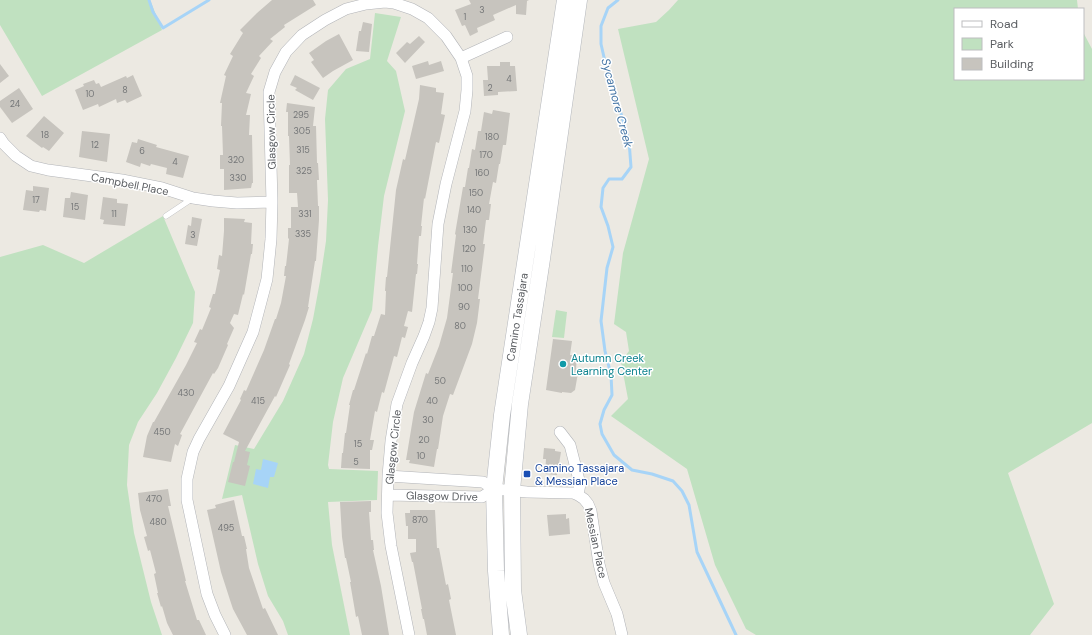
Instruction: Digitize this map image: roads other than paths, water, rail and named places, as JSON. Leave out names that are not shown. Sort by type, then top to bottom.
[{"type":"main road","name":"Camino Tassajara","points":[[501,635],[496,571],[494,489],[502,415],[565,0]]},
{"type":"main road","name":"Camino Tassajara","points":[[519,635],[513,590],[512,490],[520,404],[579,0]]},
{"type":"street","name":"Glasgow Circle","points":[[225,635],[207,594],[187,500],[187,479],[193,452],[229,386],[252,332],[267,279],[271,239],[272,202],[269,92],[275,72],[286,52],[302,35],[325,20],[346,9],[385,1],[412,9],[428,18],[446,36],[461,58],[467,76],[465,111],[446,184],[438,224],[432,308],[424,336],[412,363],[398,404],[391,441],[387,513],[391,546],[409,635]]},
{"type":"street","points":[[461,58],[507,37]]},
{"type":"street","name":"Campbell Place","points":[[0,138],[16,156],[31,166],[48,170],[122,180],[162,188],[193,198],[213,201],[237,203],[272,202]]},
{"type":"street","points":[[560,432],[570,445],[580,484],[578,495]]},
{"type":"street","name":"Glasgow Drive","points":[[388,476],[483,482],[494,489],[512,490]]},
{"type":"street","name":"Glasgow Drive","points":[[388,495],[482,497],[494,489]]},
{"type":"street","name":"Messian Place","points":[[512,490],[527,492],[568,492],[578,495],[588,504],[591,511],[599,564],[604,583],[617,614],[622,635]]},
{"type":"lane","points":[[166,216],[193,198]]},
{"type":"water","points":[[263,459],[278,463],[274,477],[270,477],[268,488],[253,484],[256,469],[261,470]]},
{"type":"waterway","points":[[149,0],[153,12],[163,28],[209,0]]},
{"type":"waterway","name":"Sycamore Creek","points":[[618,0],[608,8],[601,26],[601,44],[606,66],[629,141],[631,167],[622,179],[609,179],[603,188],[601,207],[608,226],[613,247],[607,268],[601,321],[605,351],[611,375],[612,395],[604,410],[600,424],[602,434],[614,455],[632,470],[652,474],[673,481],[682,491],[689,505],[697,552],[736,635]]},
{"type":"place","name":"Autumn Creek Learning Center","points":[[563,364]]},
{"type":"place","name":"Camino Tassajara & Messian Place","points":[[527,474]]}]
